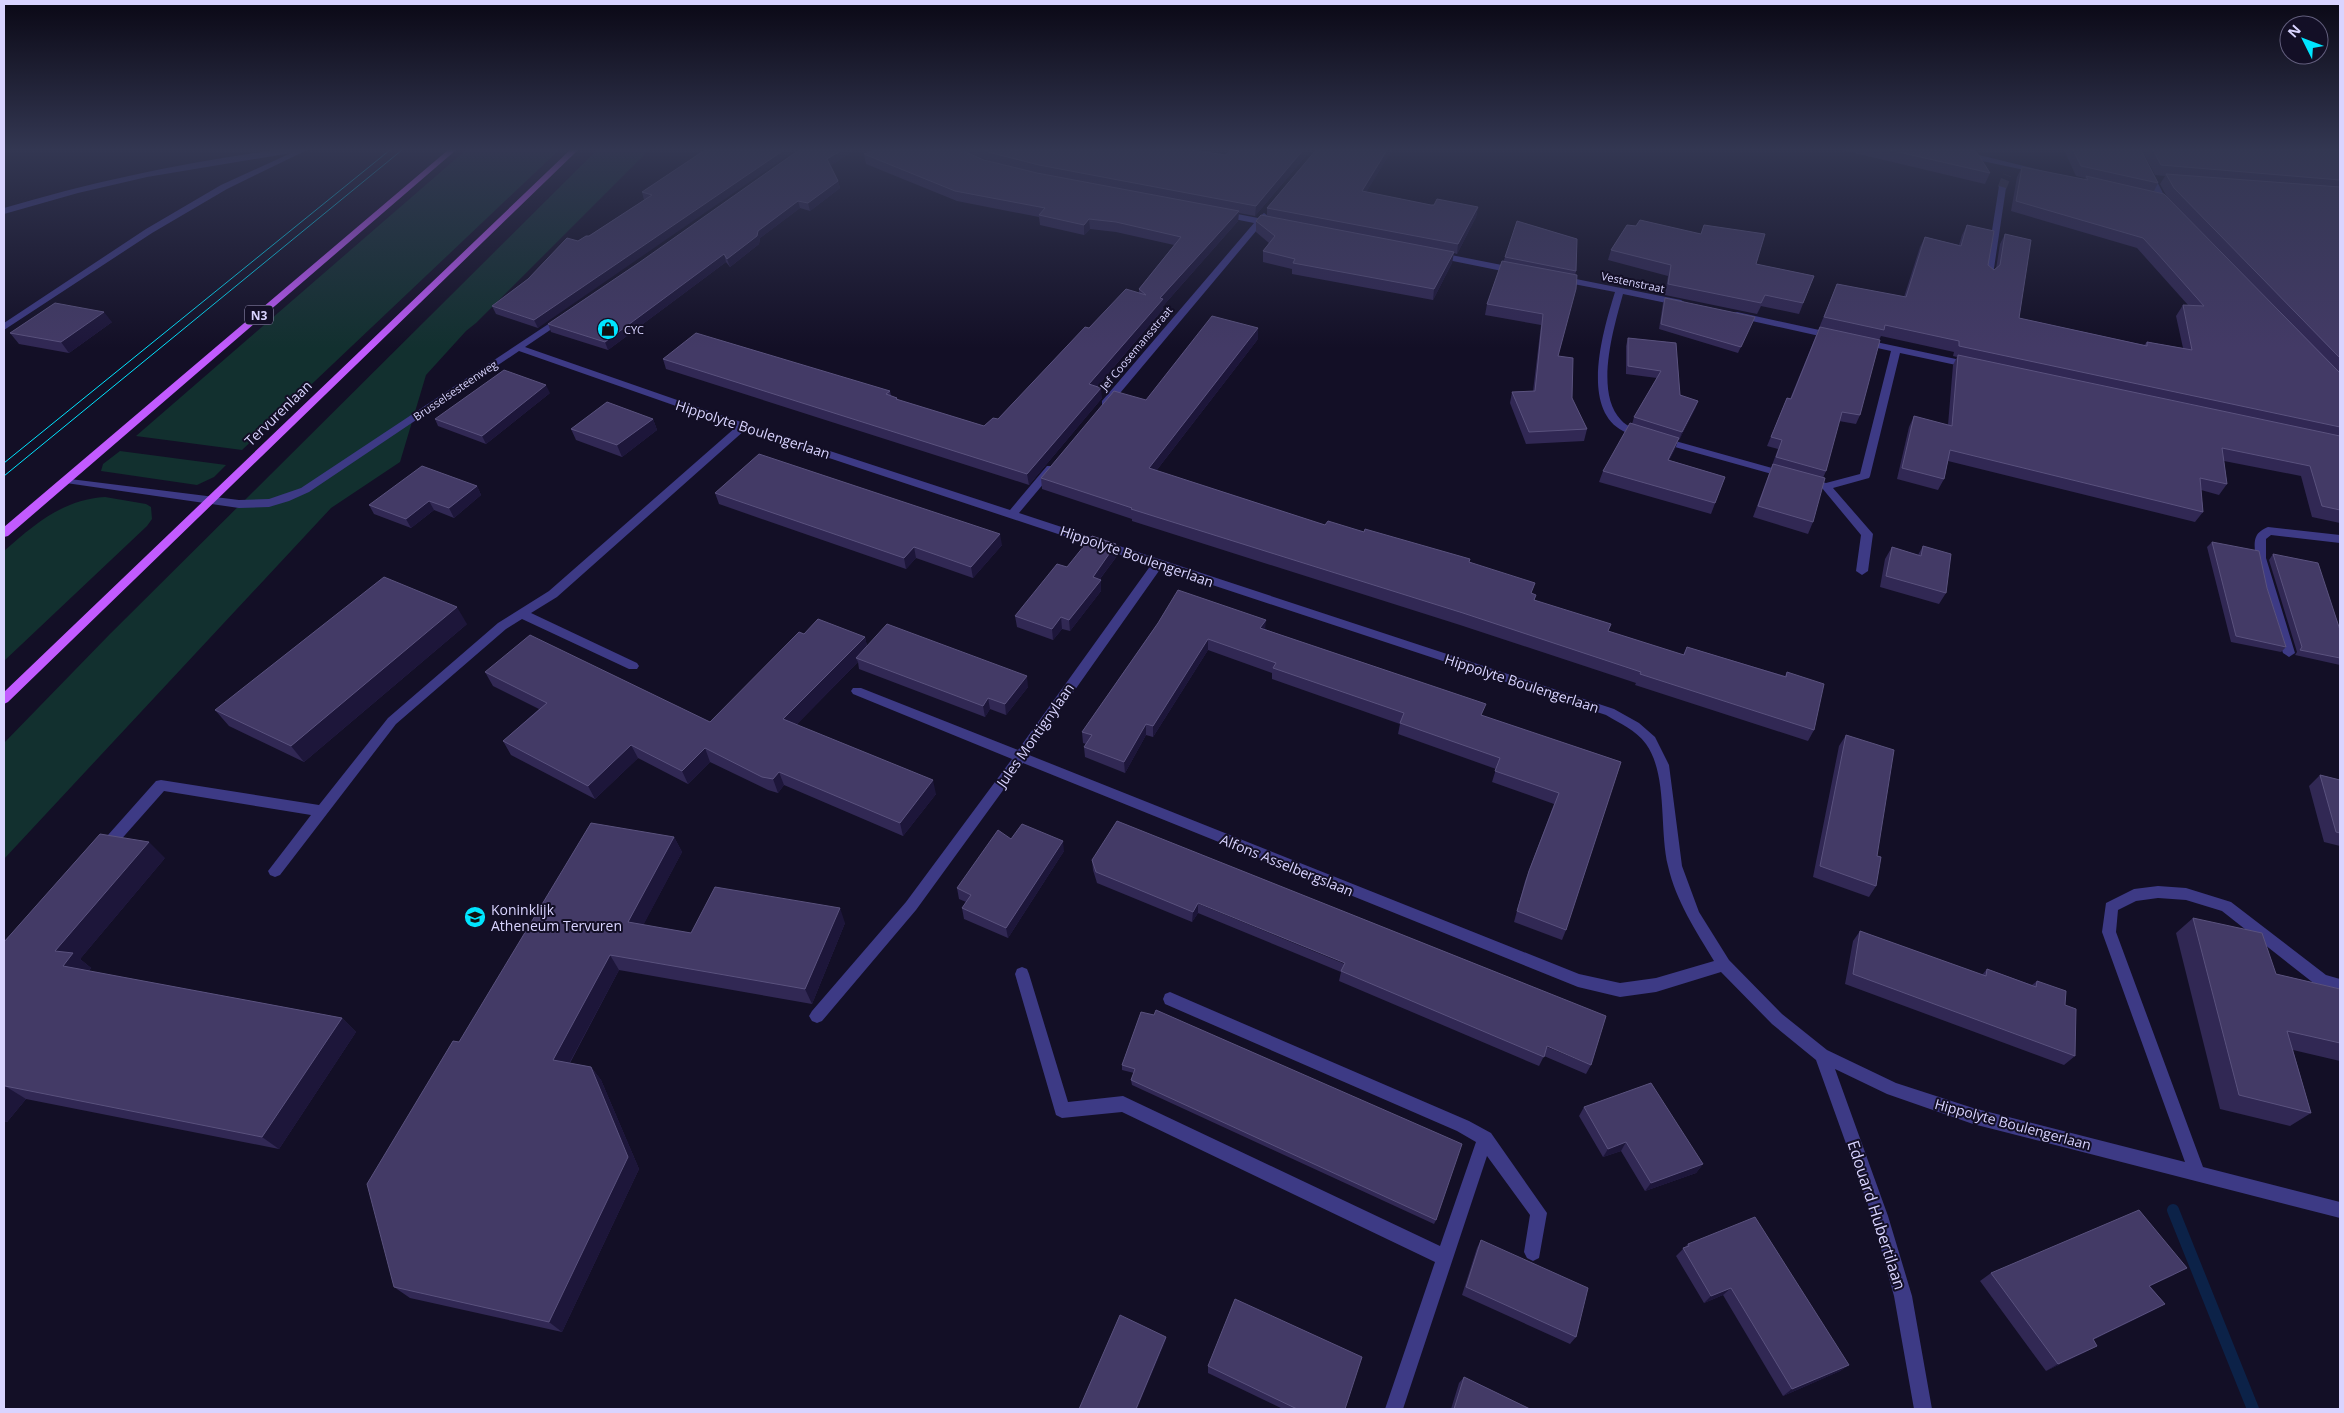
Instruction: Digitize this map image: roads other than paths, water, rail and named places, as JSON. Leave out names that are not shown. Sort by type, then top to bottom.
[{"type":"main road","name":"N3","points":[[4,533],[375,216]]},
{"type":"main road","name":"Tervurenlaan","points":[[4,699],[505,216]]},
{"type":"street","points":[[4,327],[174,216]]},
{"type":"street","points":[[1230,216],[1280,225]]},
{"type":"street","name":"Jef Coosemansstraat","points":[[1102,408],[1263,216]]},
{"type":"street","points":[[1989,275],[1998,216]]},
{"type":"street","points":[[1426,253],[1523,272]]},
{"type":"street","name":"Vestenstraat","points":[[1552,277],[1686,304]]},
{"type":"street","points":[[1620,290],[1607,336],[1604,395],[1608,408],[1616,421],[1642,435],[1826,486],[1866,476],[1896,349]]},
{"type":"street","points":[[1724,313],[1980,367]]},
{"type":"street","name":"Brusselsesteenweg","points":[[66,480],[239,504],[269,503],[285,499],[305,490],[567,315]]},
{"type":"street","name":"Hippolyte Boulengerlaan","points":[[518,348],[743,426],[1610,712],[1634,726],[1650,740],[1664,765],[1676,866],[1693,914],[1724,965],[1777,1019],[1822,1055],[1893,1089],[1973,1116],[2340,1210]]},
{"type":"street","points":[[275,871],[392,721],[502,626],[553,594],[743,426]]},
{"type":"street","points":[[1013,514],[1058,461]]},
{"type":"street","points":[[1826,486],[1867,534],[1862,571]]},
{"type":"street","points":[[2289,653],[2260,558],[2261,538],[2268,531],[2340,539]]},
{"type":"street","name":"Jules Montignylaan","points":[[817,1016],[911,906],[1020,758],[1158,564]]},
{"type":"street","points":[[522,614],[632,666]]},
{"type":"street","name":"Alfons Asselbergslaan","points":[[857,691],[1020,758],[1578,980],[1620,990],[1656,985],[1724,965]]},
{"type":"street","points":[[95,860],[160,785],[320,811]]},
{"type":"street","points":[[2197,1172],[2109,932],[2111,906],[2134,895],[2158,892],[2186,894],[2226,906],[2321,980],[2340,986]]},
{"type":"street","points":[[1022,974],[1062,1110],[1123,1104],[1444,1257]]},
{"type":"street","points":[[1170,999],[1463,1126],[1486,1139],[1539,1213],[1533,1252]]},
{"type":"street","name":"Edouard Hubertilaan","points":[[1822,1055],[1880,1216],[1903,1296],[1923,1409]]},
{"type":"street","points":[[1394,1409],[1444,1257],[1486,1139]]},
{"type":"waterway","points":[[2173,1210],[2253,1409]]},
{"type":"tram line","points":[[4,463],[309,216]]},
{"type":"tram line","points":[[4,476],[321,216]]},
{"type":"place","name":"CYC","points":[[608,329]]},
{"type":"place","name":"Koninklijk Atheneum Tervuren","points":[[475,917]]}]
